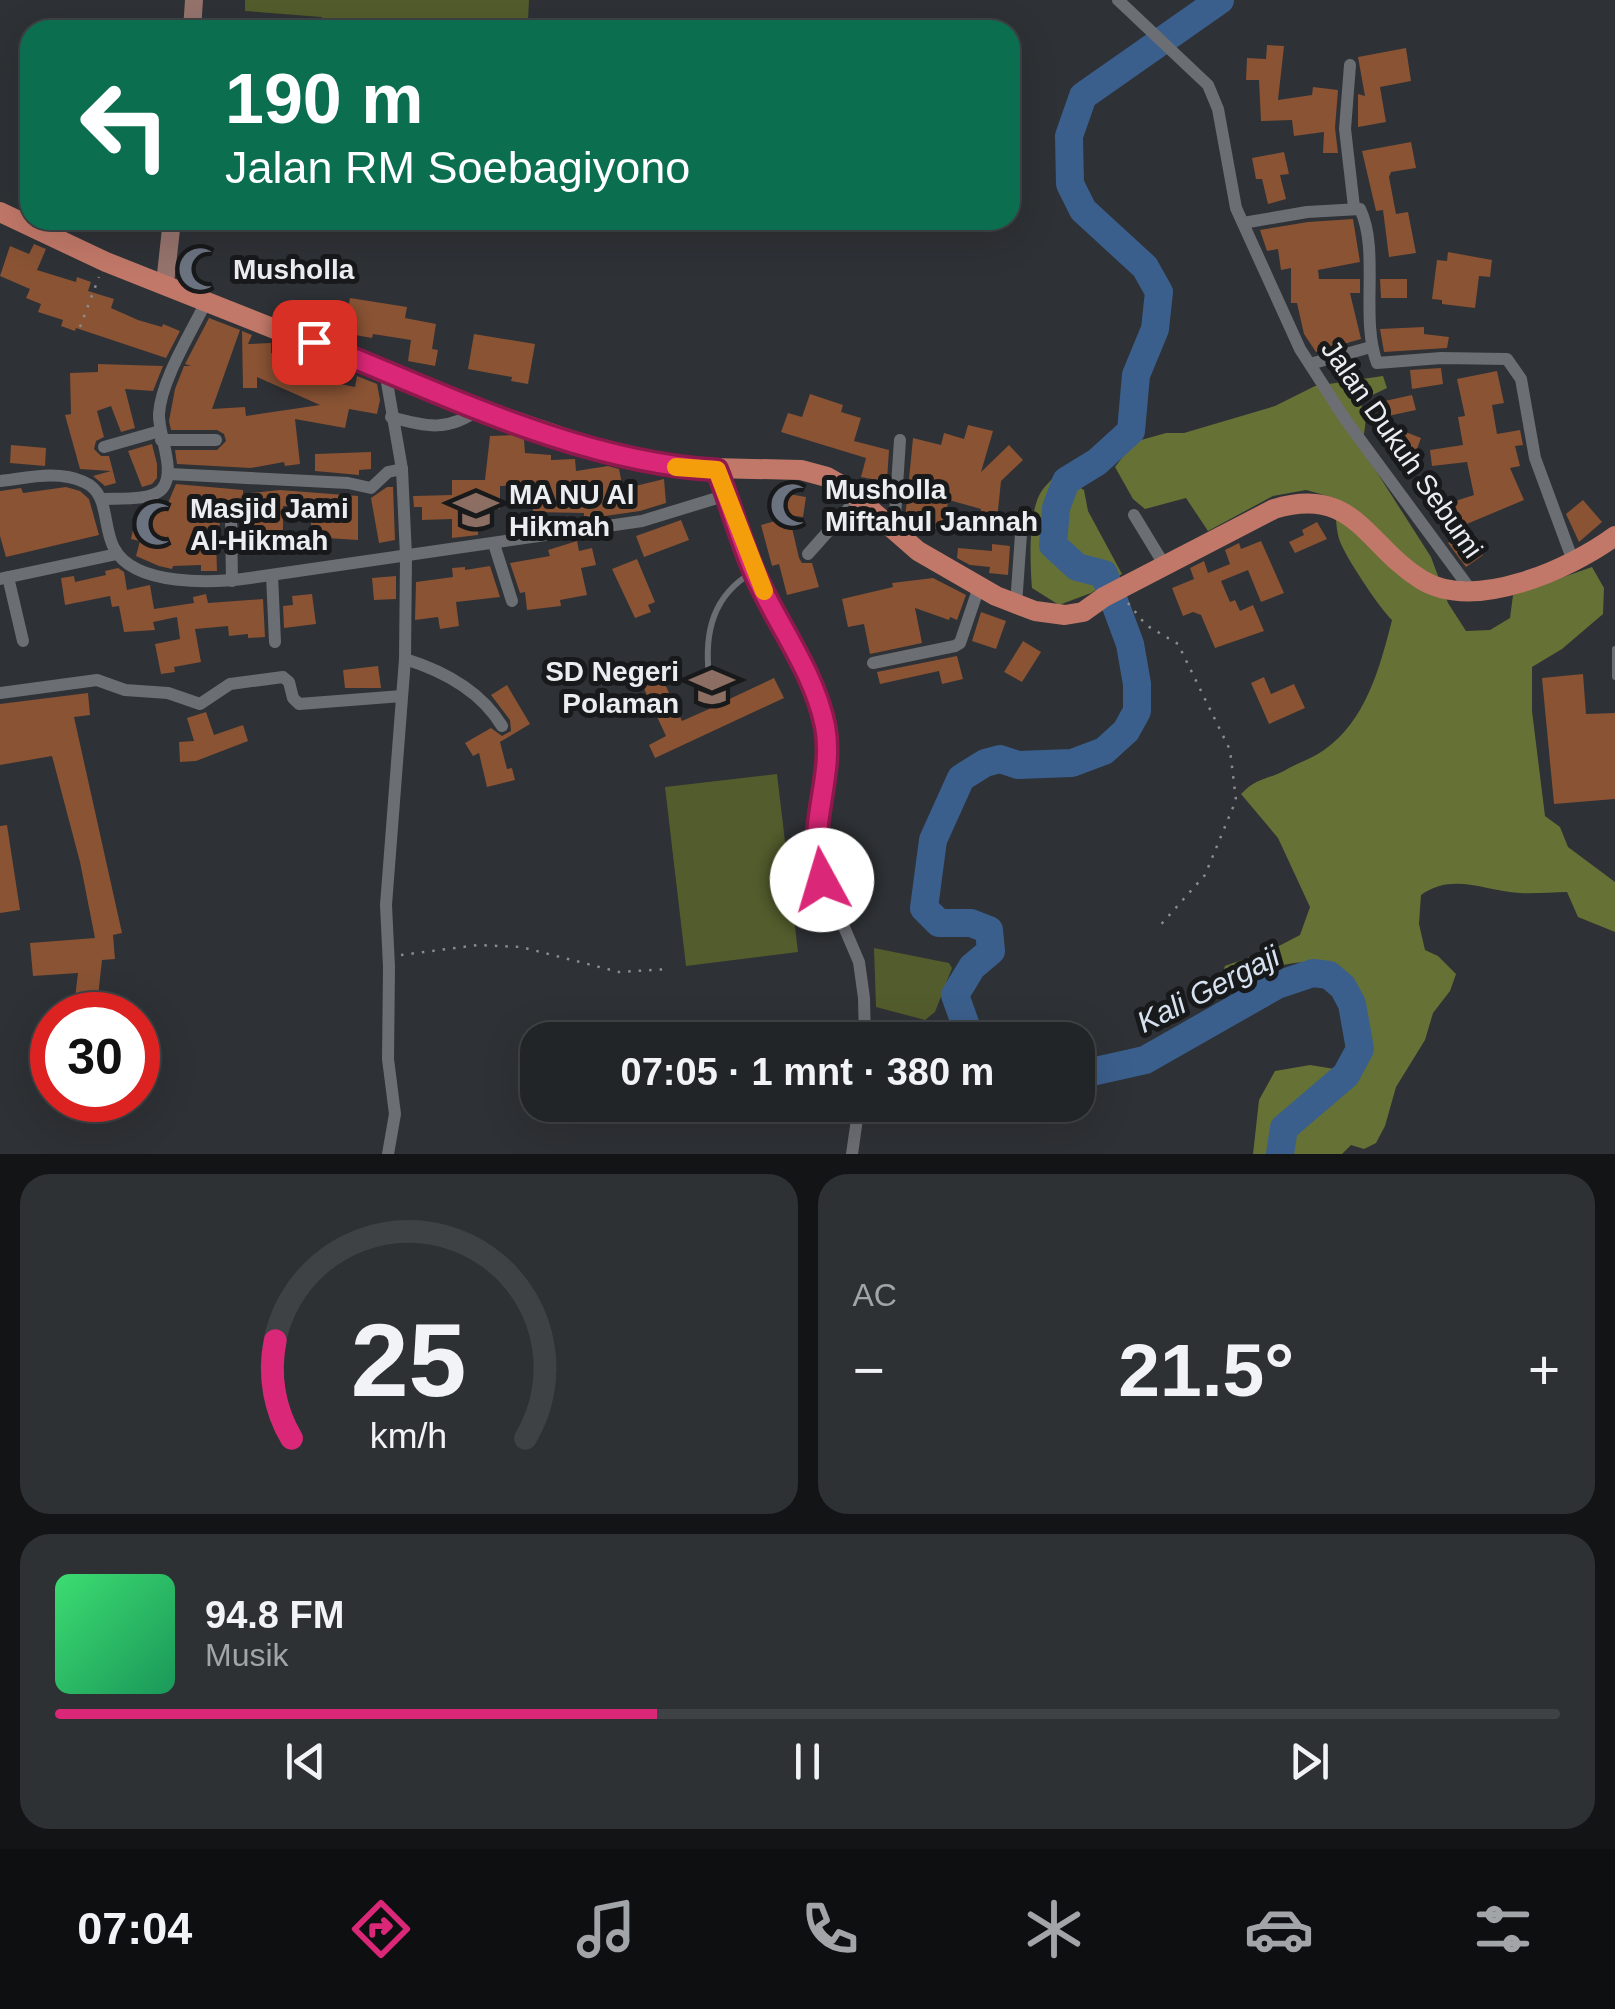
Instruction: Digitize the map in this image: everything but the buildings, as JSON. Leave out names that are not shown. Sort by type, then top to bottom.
[{"type":"main road","points":[[38,230],[106,262],[479,410],[646,462],[717,470],[802,470],[843,488],[918,551],[978,587],[1016,605],[1065,615],[1083,612],[1274,510],[1311,502],[1326,504],[1352,517],[1422,580],[1440,588],[1472,593],[1495,589],[1573,561],[1615,536]]},
{"type":"street","name":"Jalan Dukuh Sebumi","points":[[1118,0],[1170,46],[1213,94],[1231,190],[1266,279],[1310,364],[1472,593]]},
{"type":"street","name":"Jalan Dukuh Sebumi","points":[[1350,66],[1346,129],[1354,207],[1363,214],[1371,347],[1380,365],[1442,358],[1507,359],[1517,370],[1535,458],[1573,561]]},
{"type":"street","points":[[1243,223],[1354,207]]},
{"type":"street","points":[[165,283],[171,230]]},
{"type":"street","points":[[102,499],[154,494],[164,486],[169,474],[161,436],[161,399],[207,300]]},
{"type":"street","points":[[1310,364],[1371,347]]},
{"type":"street","points":[[385,371],[402,470],[406,556],[402,696],[386,906],[388,1059],[395,1114],[388,1154]]},
{"type":"street","points":[[391,417],[433,428],[446,427],[479,410]]},
{"type":"street","points":[[104,446],[161,436],[216,440]]},
{"type":"street","points":[[894,531],[900,440]]},
{"type":"street","points":[[169,474],[348,483],[371,488],[388,472],[402,470]]},
{"type":"street","points":[[717,470],[754,571],[814,691],[824,724],[828,758],[816,834],[817,864],[859,962],[865,1022]]},
{"type":"street","points":[[0,481],[64,476],[89,485],[102,499],[107,529],[117,554],[130,565],[177,580],[232,580],[642,522],[727,495]]},
{"type":"street","points":[[808,554],[843,488]]},
{"type":"street","points":[[1134,515],[1165,566]]},
{"type":"street","points":[[231,518],[232,580]]},
{"type":"street","points":[[1016,605],[1021,534]]},
{"type":"street","points":[[494,544],[512,601]]},
{"type":"street","points":[[23,641],[4,578],[117,554]]},
{"type":"street","points":[[272,575],[275,642]]},
{"type":"street","points":[[874,663],[950,649],[960,643],[978,587]]},
{"type":"street","points":[[404,659],[452,677],[489,707],[502,726]]},
{"type":"street","points":[[0,693],[98,680],[125,690],[176,695],[200,704],[230,684],[283,677],[299,704],[402,696]]},
{"type":"street","points":[[852,1154],[857,1122]]},
{"type":"lane","points":[[709,676],[706,646],[710,625],[736,582],[754,571]]},
{"type":"lane","points":[[1615,649],[1615,676]]},
{"type":"path","points":[[80,327],[106,262]]},
{"type":"path","points":[[1115,592],[1146,625],[1178,644],[1230,750],[1236,800],[1205,875],[1156,929]]},
{"type":"path","points":[[389,956],[478,945],[507,946],[619,972],[670,969]]},
{"type":"green space","points":[[245,0],[529,0],[528,20],[326,20],[245,11]]},
{"type":"green space","points":[[1383,376],[1387,388],[1360,401],[1366,419],[1362,449],[1431,557],[1448,603],[1466,631],[1490,630],[1510,618],[1513,595],[1592,567],[1604,588],[1603,614],[1562,649],[1532,667],[1532,711],[1545,816],[1560,827],[1568,847],[1615,882],[1615,932],[1578,917],[1567,892],[1520,893],[1457,884],[1433,888],[1421,895],[1419,924],[1425,950],[1438,956],[1456,974],[1450,991],[1433,1013],[1425,1040],[1396,1087],[1376,1143],[1364,1149],[1351,1145],[1342,1154],[1253,1154],[1259,1100],[1275,1071],[1310,1065],[1353,1072],[1367,1032],[1358,991],[1351,979],[1330,966],[1290,964],[1230,984],[1221,978],[1225,966],[1300,935],[1310,907],[1278,838],[1241,794],[1259,781],[1320,753],[1351,724],[1369,692],[1392,620],[1342,546],[1335,498],[1306,490],[1273,496],[1208,531],[1186,498],[1145,509],[1133,499],[1115,467],[1134,442],[1166,433],[1184,433],[1275,406],[1315,386]]},
{"type":"green space","points":[[1057,474],[1084,490],[1088,511],[1122,574],[1091,593],[1059,605],[1032,588],[1031,566],[1037,501]]},
{"type":"green space","points":[[777,774],[798,952],[686,966],[665,787]]},
{"type":"green space","points":[[874,948],[949,963],[952,968],[935,1012],[925,1020],[876,1007]]},
{"type":"waterway","name":"Kali Gergaji","points":[[965,1022],[955,995],[972,967],[991,951],[989,930],[971,923],[939,923],[924,908],[933,840],[961,778],[1000,759],[1018,765],[1072,763],[1104,751],[1126,731],[1137,711],[1130,644],[1104,574],[1077,567],[1053,545],[1056,508],[1066,481],[1097,462],[1131,431],[1136,375],[1155,329],[1159,292],[1145,267],[1083,210],[1070,184],[1069,136],[1083,96],[1220,0]]},
{"type":"waterway","name":"Kali Gergaji","points":[[1095,1071],[1145,1060],[1277,985],[1313,973],[1329,975],[1343,987],[1352,1004],[1360,1049],[1346,1075],[1284,1128],[1280,1154]]},
{"type":"slow traffic","points":[[676,467],[717,470],[764,591]]},
{"type":"place","name":"Musholla","points":[[200,269]]},
{"type":"place","name":"Musholla Miftahul Jannah","points":[[792,505]]},
{"type":"place","name":"MA NU Al Hikmah","points":[[476,510]]},
{"type":"place","name":"Masjid Jami Al-Hikmah","points":[[157,524]]},
{"type":"place","name":"SD Negeri Polaman","points":[[712,687]]},
{"type":"route","points":[[314,342],[461,403],[606,452],[671,467],[717,470],[754,571],[814,691],[824,724],[828,758],[816,834],[822,880]]}]
